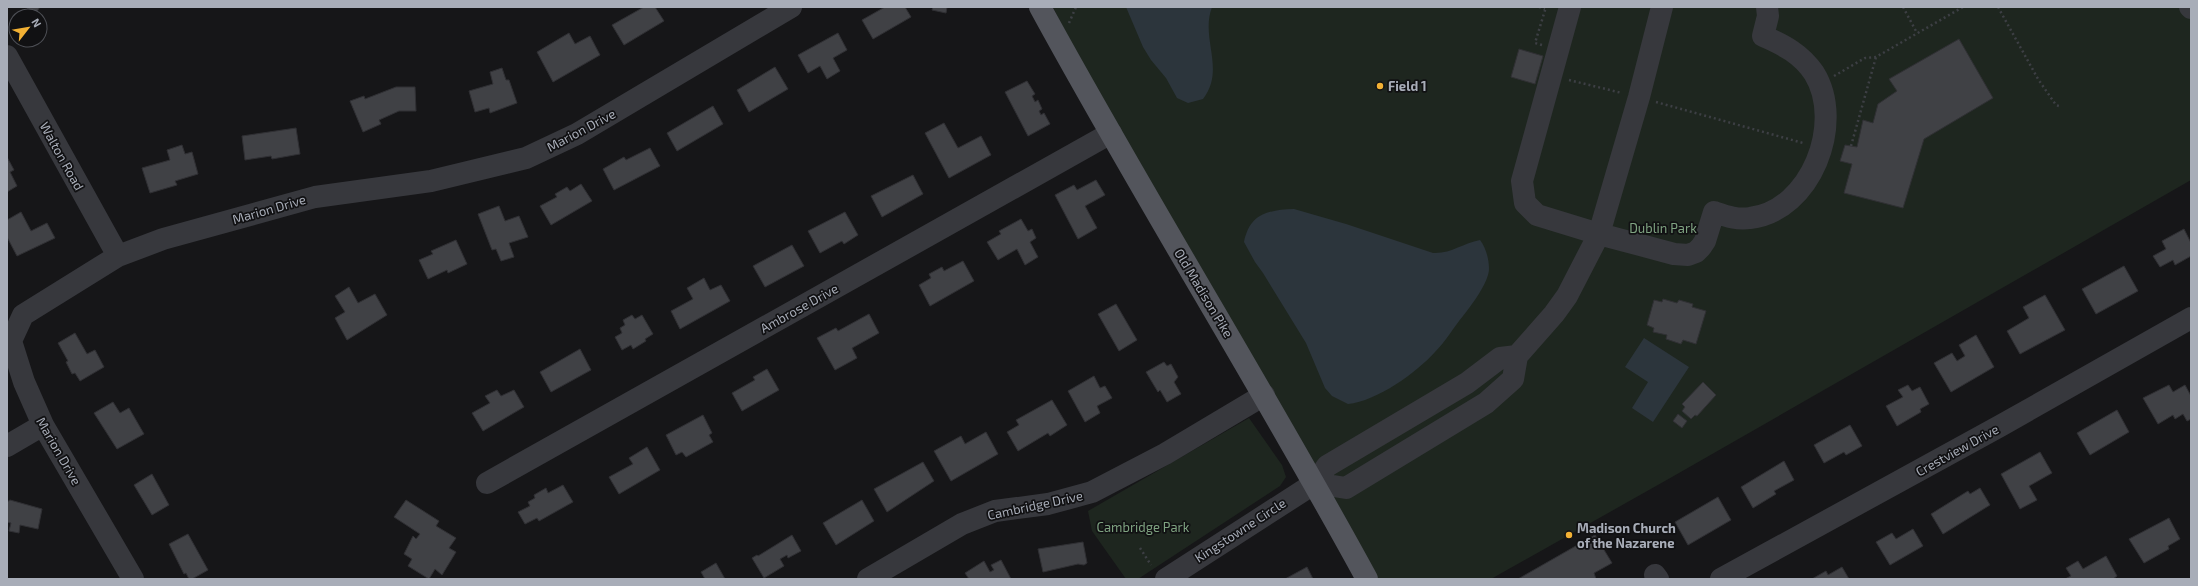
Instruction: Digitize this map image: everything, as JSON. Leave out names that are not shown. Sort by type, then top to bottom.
[{"type":"main road","name":"Old Madison Pike","points":[[1040,7],[1111,134],[1315,483],[1367,579]]},
{"type":"street","name":"Marion Drive","points":[[133,579],[43,425],[24,382],[11,341],[23,315],[118,256],[163,239],[315,196],[431,181],[526,158],[577,134],[791,7]]},
{"type":"street","points":[[1570,7],[1522,182],[1522,196],[1536,215],[1674,254],[1688,255],[1696,252],[1705,241],[1714,212],[1734,218],[1751,218],[1768,213],[1786,203],[1808,181],[1820,148],[1824,129],[1825,109],[1818,81],[1809,67],[1797,54],[1784,45],[1763,36],[1768,16],[1767,7]]},
{"type":"street","points":[[1315,483],[1346,488],[1486,403],[1513,379],[1516,356],[1554,314],[1567,296],[1599,234],[1639,97],[1662,7]]},
{"type":"street","name":"Walton Road","points":[[7,56],[118,256]]},
{"type":"street","name":"Ambrose Drive","points":[[487,483],[1111,134]]},
{"type":"street","name":"Crestview Drive","points":[[1721,579],[2000,426],[2191,318]]},
{"type":"street","name":"Cambridge Drive","points":[[868,579],[962,524],[995,510],[1048,504],[1092,492],[1165,454],[1264,395]]},
{"type":"street","points":[[7,446],[43,425]]},
{"type":"street","name":"Kingstowne Circle","points":[[1158,572],[1315,483]]},
{"type":"path","points":[[1069,23],[1076,7]]},
{"type":"path","points":[[1539,7],[1545,9]]},
{"type":"path","points":[[1902,7],[1917,33]]},
{"type":"path","points":[[1818,81],[1829,79],[1865,58],[1876,56],[1963,7]]},
{"type":"path","points":[[1998,7],[2038,79],[2056,105],[2059,106]]},
{"type":"path","points":[[1850,146],[1872,65],[1876,56]]},
{"type":"path","points":[[1140,548],[1158,572]]},
{"type":"green space","name":"Dublin Park","points":[[1053,7],[2191,7],[2191,180],[1491,579],[1373,579],[1084,71]]},
{"type":"green space","name":"Cambridge Park","points":[[1249,418],[1282,465],[1286,477],[1280,486],[1138,579],[1126,579],[1092,531],[1088,511]]},
{"type":"shaded area","points":[[1126,7],[1212,7],[1209,19],[1209,31],[1213,65],[1212,76],[1209,88],[1203,99],[1188,103],[1177,98],[1166,78],[1151,60],[1143,47]]},
{"type":"shaded area","points":[[1294,209],[1346,224],[1433,253],[1446,252],[1480,240],[1488,261],[1489,269],[1486,280],[1479,294],[1443,343],[1417,369],[1383,392],[1371,398],[1348,404],[1332,396],[1325,388],[1306,343],[1244,242],[1251,225],[1261,215],[1268,212]]},
{"type":"shaded area","points":[[1644,338],[1689,367],[1653,422],[1632,408],[1648,382],[1625,367]]},
{"type":"building","points":[[26,7],[40,7],[39,8]]},
{"type":"building","points":[[644,7],[655,7],[664,21],[624,45],[612,25]]},
{"type":"building","points":[[885,7],[905,7],[911,17],[873,39],[862,20]]},
{"type":"building","points":[[933,7],[947,7],[946,13],[932,10]]},
{"type":"building","points":[[569,33],[575,44],[590,36],[600,55],[553,82],[537,52]]},
{"type":"building","points":[[838,33],[847,50],[833,58],[840,71],[827,79],[820,66],[808,73],[798,55]]},
{"type":"building","points":[[1959,39],[1993,98],[1924,139],[1903,208],[1844,193],[1852,164],[1840,161],[1845,145],[1857,147],[1863,120],[1873,123],[1878,104],[1897,91],[1889,79]]},
{"type":"building","points":[[1519,49],[1543,56],[1535,84],[1511,77]]},
{"type":"building","points":[[775,67],[788,89],[749,112],[737,90]]},
{"type":"building","points":[[502,68],[506,80],[509,80],[517,103],[490,113],[489,108],[475,112],[469,91],[493,84],[490,72]]},
{"type":"building","points":[[1027,81],[1035,94],[1032,96],[1035,102],[1038,100],[1042,109],[1039,111],[1041,115],[1044,113],[1050,124],[1028,136],[1005,92]]},
{"type":"building","points":[[396,87],[415,87],[416,111],[399,111],[379,120],[381,124],[363,132],[350,101],[364,96],[365,99]]},
{"type":"building","points":[[713,106],[723,124],[677,151],[667,133]]},
{"type":"building","points":[[944,123],[958,148],[981,136],[991,155],[949,178],[925,133]]},
{"type":"building","points":[[296,128],[300,154],[272,159],[271,156],[245,160],[242,136]]},
{"type":"building","points":[[182,145],[185,154],[192,152],[198,174],[175,181],[177,185],[150,193],[142,168],[170,160],[167,150]]},
{"type":"building","points":[[650,148],[660,166],[614,190],[603,169],[624,157],[626,160]]},
{"type":"building","points":[[7,157],[14,170],[10,172],[17,186],[7,192]]},
{"type":"building","points":[[913,175],[923,194],[882,217],[871,196]]},
{"type":"building","points":[[1096,180],[1105,195],[1085,206],[1097,228],[1078,239],[1055,195],[1074,185],[1077,190]]},
{"type":"building","points":[[581,184],[592,201],[551,225],[540,206],[557,197],[555,194],[567,187],[570,191]]},
{"type":"building","points":[[499,206],[505,221],[519,216],[528,237],[509,243],[514,257],[501,261],[496,249],[492,250],[478,214]]},
{"type":"building","points":[[21,212],[31,231],[47,223],[55,238],[17,256],[7,237],[7,220]]},
{"type":"building","points":[[845,212],[858,235],[844,244],[842,241],[820,253],[808,231]]},
{"type":"building","points":[[1021,219],[1028,231],[1032,229],[1036,238],[1030,242],[1038,257],[1025,265],[1017,249],[998,260],[987,242],[1001,234],[999,231]]},
{"type":"building","points":[[2184,229],[2191,243],[2191,256],[2175,265],[2173,260],[2160,267],[2153,256],[2166,249],[2162,241]]},
{"type":"building","points":[[456,240],[467,264],[448,273],[447,270],[428,279],[419,260],[433,254],[431,251]]},
{"type":"building","points":[[792,245],[804,266],[765,287],[753,266]]},
{"type":"building","points":[[963,261],[974,281],[930,306],[919,285],[931,278],[929,274],[942,267],[944,271]]},
{"type":"building","points":[[2124,266],[2138,291],[2096,314],[2082,289]]},
{"type":"building","points":[[704,278],[710,290],[721,285],[730,301],[680,329],[671,311],[693,299],[687,288]]},
{"type":"building","points":[[349,287],[358,303],[375,294],[387,315],[347,340],[335,318],[345,312],[335,296]]},
{"type":"building","points":[[2045,295],[2065,330],[2020,354],[2007,331],[2029,318],[2023,307]]},
{"type":"building","points":[[1663,299],[1677,303],[1679,300],[1693,304],[1692,307],[1706,311],[1696,344],[1683,340],[1681,344],[1666,339],[1667,335],[1653,332],[1654,328],[1647,325],[1654,300],[1662,302]]},
{"type":"building","points":[[1116,304],[1137,340],[1119,351],[1098,314]]},
{"type":"building","points":[[869,314],[879,333],[852,348],[857,358],[835,370],[817,338],[836,328],[838,331]]},
{"type":"building","points":[[632,315],[635,319],[642,315],[653,334],[645,339],[646,341],[633,349],[631,345],[622,350],[615,337],[622,333],[620,328],[625,325],[623,320]]},
{"type":"building","points":[[75,333],[87,354],[95,350],[104,367],[80,381],[75,373],[72,374],[66,362],[68,361],[58,343]]},
{"type":"building","points":[[1976,335],[1994,367],[1951,392],[1934,363],[1952,353],[1957,361],[1965,356],[1959,345]]},
{"type":"building","points":[[580,349],[591,370],[551,392],[540,372]]},
{"type":"building","points":[[1164,362],[1167,366],[1171,364],[1178,377],[1174,382],[1181,394],[1167,402],[1160,390],[1158,392],[1146,372]]},
{"type":"building","points":[[767,369],[779,390],[742,411],[732,393],[755,380],[753,377]]},
{"type":"building","points":[[1094,376],[1100,388],[1105,386],[1112,398],[1097,406],[1100,413],[1085,422],[1068,391]]},
{"type":"building","points":[[1703,382],[1716,395],[1697,416],[1695,415],[1691,419],[1682,411],[1685,407],[1682,404]]},
{"type":"building","points":[[1908,385],[1912,391],[1920,387],[1929,404],[1920,409],[1921,412],[1897,426],[1886,406],[1903,397],[1898,390]]},
{"type":"building","points":[[2169,385],[2173,392],[2185,385],[2191,396],[2191,419],[2187,421],[2183,414],[2175,419],[2173,415],[2158,424],[2143,398]]},
{"type":"building","points":[[497,390],[501,396],[514,390],[524,407],[483,431],[472,413],[490,403],[485,396]]},
{"type":"building","points":[[1052,400],[1067,425],[1050,436],[1048,433],[1018,451],[1007,432],[1019,425],[1016,420]]},
{"type":"building","points":[[113,402],[120,413],[129,408],[144,434],[117,449],[94,413]]},
{"type":"building","points":[[2117,410],[2129,432],[2090,455],[2077,433]]},
{"type":"building","points":[[1678,414],[1687,421],[1682,428],[1673,421]]},
{"type":"building","points":[[703,415],[712,433],[709,435],[713,442],[686,457],[682,452],[676,455],[666,435]]},
{"type":"building","points":[[1850,425],[1862,446],[1846,455],[1844,452],[1824,463],[1814,445]]},
{"type":"building","points":[[986,432],[998,454],[951,481],[934,451],[961,436],[965,444]]},
{"type":"building","points":[[647,447],[660,470],[619,494],[609,477],[633,464],[629,458]]},
{"type":"building","points":[[2040,452],[2052,473],[2029,486],[2037,500],[2020,509],[2001,474]]},
{"type":"building","points":[[1784,461],[1794,480],[1774,491],[1776,494],[1753,508],[1741,487]]},
{"type":"building","points":[[923,462],[934,481],[887,512],[874,489]]},
{"type":"building","points":[[152,474],[169,505],[152,515],[134,485]]},
{"type":"building","points":[[563,485],[573,502],[539,521],[537,518],[525,524],[518,512],[530,506],[528,502],[535,498],[534,495],[546,488],[548,493]]},
{"type":"building","points":[[1980,488],[1990,505],[1943,534],[1931,514],[1968,491],[1970,494]]},
{"type":"building","points":[[1718,497],[1731,520],[1688,545],[1675,522]]},
{"type":"building","points":[[10,500],[42,509],[38,529],[20,525],[19,533],[9,531],[11,523],[7,522],[7,502]]},
{"type":"building","points":[[406,500],[439,521],[436,526],[456,538],[449,548],[456,552],[442,575],[435,569],[429,579],[408,566],[412,559],[404,554],[413,536],[416,539],[420,534],[394,517]]},
{"type":"building","points":[[862,500],[874,521],[836,545],[823,523]]},
{"type":"building","points":[[2169,518],[2180,539],[2168,546],[2169,549],[2144,563],[2129,539]]},
{"type":"building","points":[[1913,529],[1923,546],[1890,565],[1876,542],[1892,533],[1896,539]]},
{"type":"building","points":[[188,534],[208,570],[192,579],[189,579],[186,573],[184,574],[169,544]]},
{"type":"building","points":[[792,535],[801,551],[788,558],[787,555],[780,559],[784,566],[764,578],[752,558],[757,555],[758,556]]},
{"type":"building","points":[[1595,535],[1612,563],[1594,573],[1596,579],[1518,579]]},
{"type":"building","points":[[1083,542],[1087,563],[1084,565],[1078,564],[1043,572],[1038,549]]},
{"type":"building","points":[[2106,556],[2117,576],[2113,579],[2065,579],[2071,576],[2066,568],[2078,561],[2083,569]]},
{"type":"building","points":[[1001,560],[1011,579],[969,579],[965,573],[984,561],[990,572],[994,570],[991,565]]},
{"type":"building","points":[[716,563],[725,579],[705,579],[701,572]]},
{"type":"building","points":[[1307,567],[1313,579],[1285,579]]},
{"type":"building","points":[[1842,567],[1849,579],[1812,579],[1826,571],[1828,575]]},
{"type":"place","name":"Field 1","points":[[1380,86]]},
{"type":"place","name":"Madison Church of the Nazarene","points":[[1569,535]]}]
